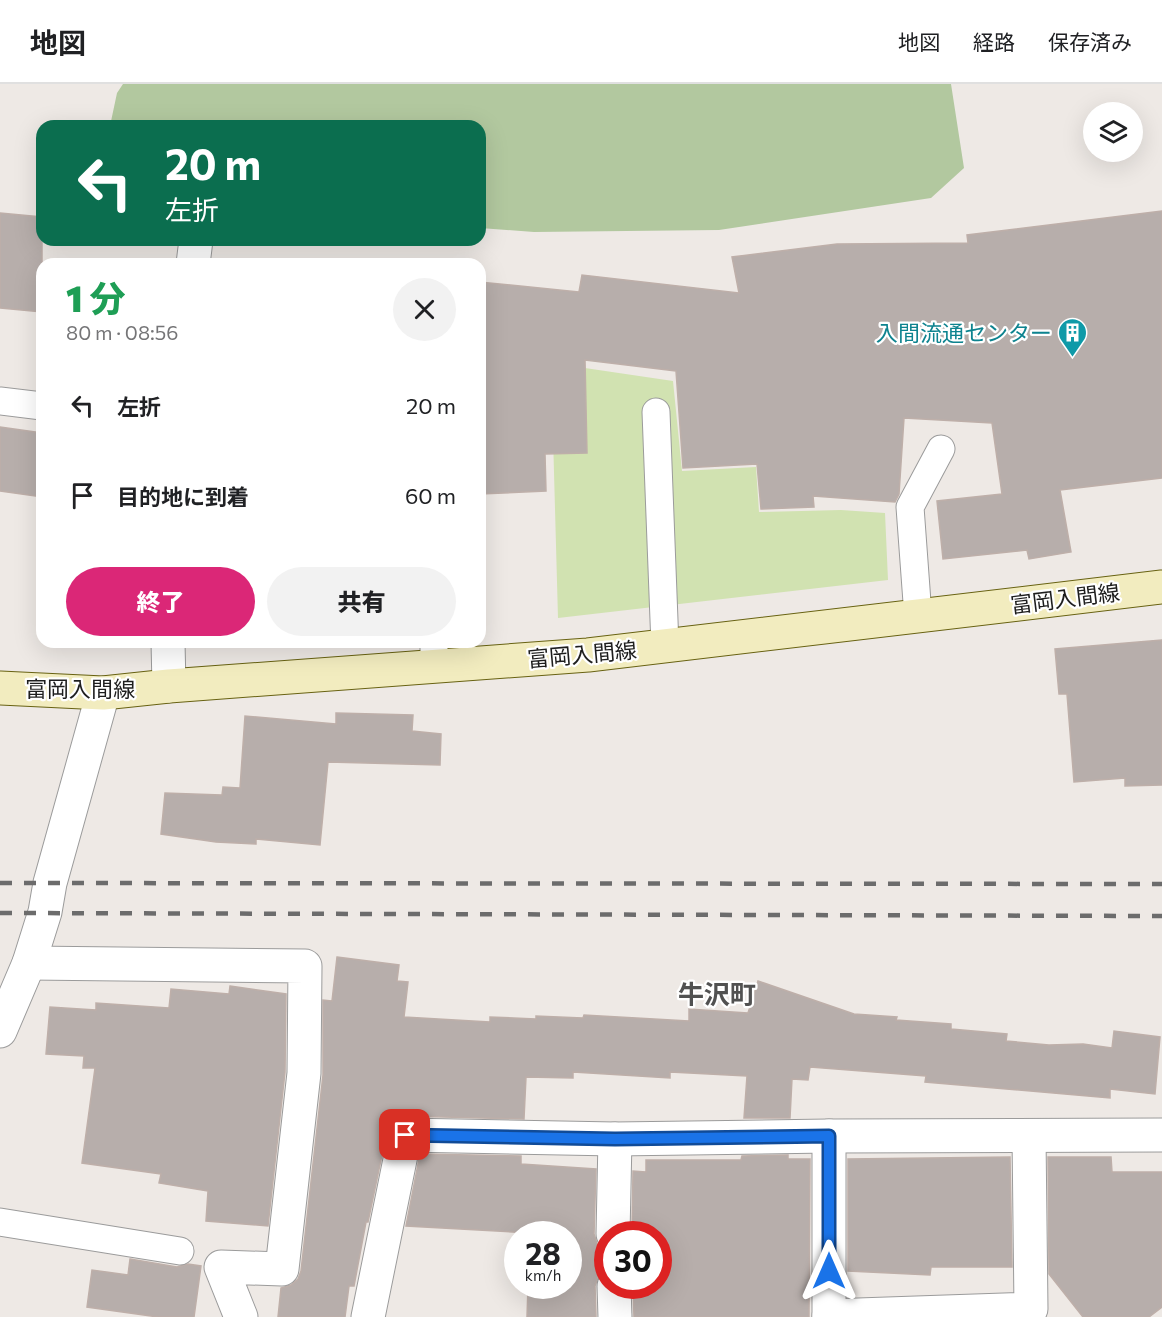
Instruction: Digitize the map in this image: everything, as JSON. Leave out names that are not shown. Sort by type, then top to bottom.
[{"type":"main road","name":"富岡入間線","points":[[0,688],[103,693],[434,654],[588,655],[1162,586]]},
{"type":"street","points":[[168,648],[168,686]]},
{"type":"street","points":[[0,1031],[29,963],[45,912],[103,693]]},
{"type":"street","points":[[29,963],[305,966],[304,1073],[282,1269],[221,1267],[241,1317]]},
{"type":"street","points":[[368,1317],[405,1135],[615,1139],[1162,1135]]},
{"type":"street","points":[[829,1136],[829,1316],[1031,1309],[1029,1136]]},
{"type":"street","points":[[613,1221],[615,1139]]},
{"type":"street","points":[[614,1299],[615,1317]]},
{"type":"lane","points":[[0,401],[36,405]]},
{"type":"lane","points":[[656,412],[666,646]]},
{"type":"lane","points":[[918,616],[910,507],[941,449]]},
{"type":"lane","points":[[0,1221],[180,1251]]},
{"type":"green space","points":[[123,84],[951,84],[964,168],[931,198],[719,230],[534,232],[486,228],[486,120],[111,120],[117,93]]},
{"type":"green space","points":[[551,363],[673,381],[682,471],[756,467],[759,512],[841,510],[885,513],[888,580],[558,618]]},
{"type":"building","points":[[1162,211],[1162,478],[1060,490],[1071,552],[1029,559],[1027,550],[943,559],[937,501],[1002,494],[992,423],[904,418],[899,494],[895,502],[813,496],[814,507],[761,509],[757,464],[683,468],[676,371],[585,360],[587,453],[545,454],[546,491],[486,494],[486,283],[579,292],[582,275],[739,293],[732,257],[837,244],[968,243],[967,235]]},
{"type":"building","points":[[0,213],[36,216],[36,246],[42,246],[42,258],[36,258],[36,311],[0,308]]},
{"type":"building","points":[[0,427],[36,432],[36,496],[0,491]]},
{"type":"building","points":[[1162,640],[1162,785],[1125,786],[1125,778],[1074,782],[1067,694],[1059,694],[1055,649]]},
{"type":"building","points":[[336,713],[413,715],[412,731],[441,734],[440,765],[328,762],[320,845],[256,839],[256,844],[216,842],[161,834],[165,793],[222,795],[223,787],[240,788],[245,716],[336,724]]},
{"type":"building","points":[[337,957],[399,965],[397,981],[408,982],[404,1017],[490,1022],[490,1017],[583,1018],[584,1015],[689,1021],[689,1009],[748,1013],[758,981],[854,1014],[951,1024],[951,1029],[1007,1034],[1006,1041],[1049,1045],[1083,1044],[1112,1048],[1114,1031],[1160,1037],[1155,1094],[1110,1089],[1110,1098],[925,1082],[926,1076],[810,1067],[808,1080],[792,1079],[790,1118],[744,1118],[747,1076],[670,1072],[670,1078],[573,1072],[573,1078],[526,1077],[524,1119],[405,1116],[391,1123],[387,1131],[368,1222],[366,1222],[354,1286],[349,1286],[345,1317],[278,1317],[281,1288],[291,1285],[298,1279],[301,1271],[323,1075],[323,1000],[332,1001]]},
{"type":"building","points":[[230,986],[286,994],[285,1072],[268,1226],[206,1221],[208,1191],[159,1183],[161,1174],[82,1163],[95,1068],[83,1068],[84,1056],[46,1054],[50,1007],[96,1010],[96,1003],[169,1008],[171,989],[229,994]]},
{"type":"building","points":[[420,1154],[521,1156],[521,1164],[596,1169],[594,1299],[596,1317],[527,1317],[528,1299],[582,1299],[582,1221],[504,1221],[504,1231],[406,1226]]},
{"type":"building","points":[[788,1155],[788,1159],[810,1159],[809,1317],[634,1317],[633,1299],[672,1299],[672,1221],[632,1221],[633,1171],[646,1172],[646,1160],[741,1160],[742,1156]]},
{"type":"building","points":[[1010,1157],[1012,1267],[931,1267],[930,1275],[848,1271],[848,1159]]},
{"type":"building","points":[[1048,1157],[1111,1157],[1112,1172],[1162,1172],[1162,1307],[1149,1317],[1083,1317],[1049,1274]]},
{"type":"building","points":[[130,1259],[177,1267],[188,1264],[201,1266],[194,1317],[158,1317],[87,1307],[92,1270],[128,1275]]},
{"type":"railway","points":[[0,883],[1162,884]]},
{"type":"railway","points":[[0,913],[1162,916]]},
{"type":"place","name":"入間流通センター","points":[[1073,358]]},
{"type":"district","name":"牛沢町","points":[[717,993]]},
{"type":"route","points":[[405,1135],[615,1139],[829,1136],[829,1271]]}]
